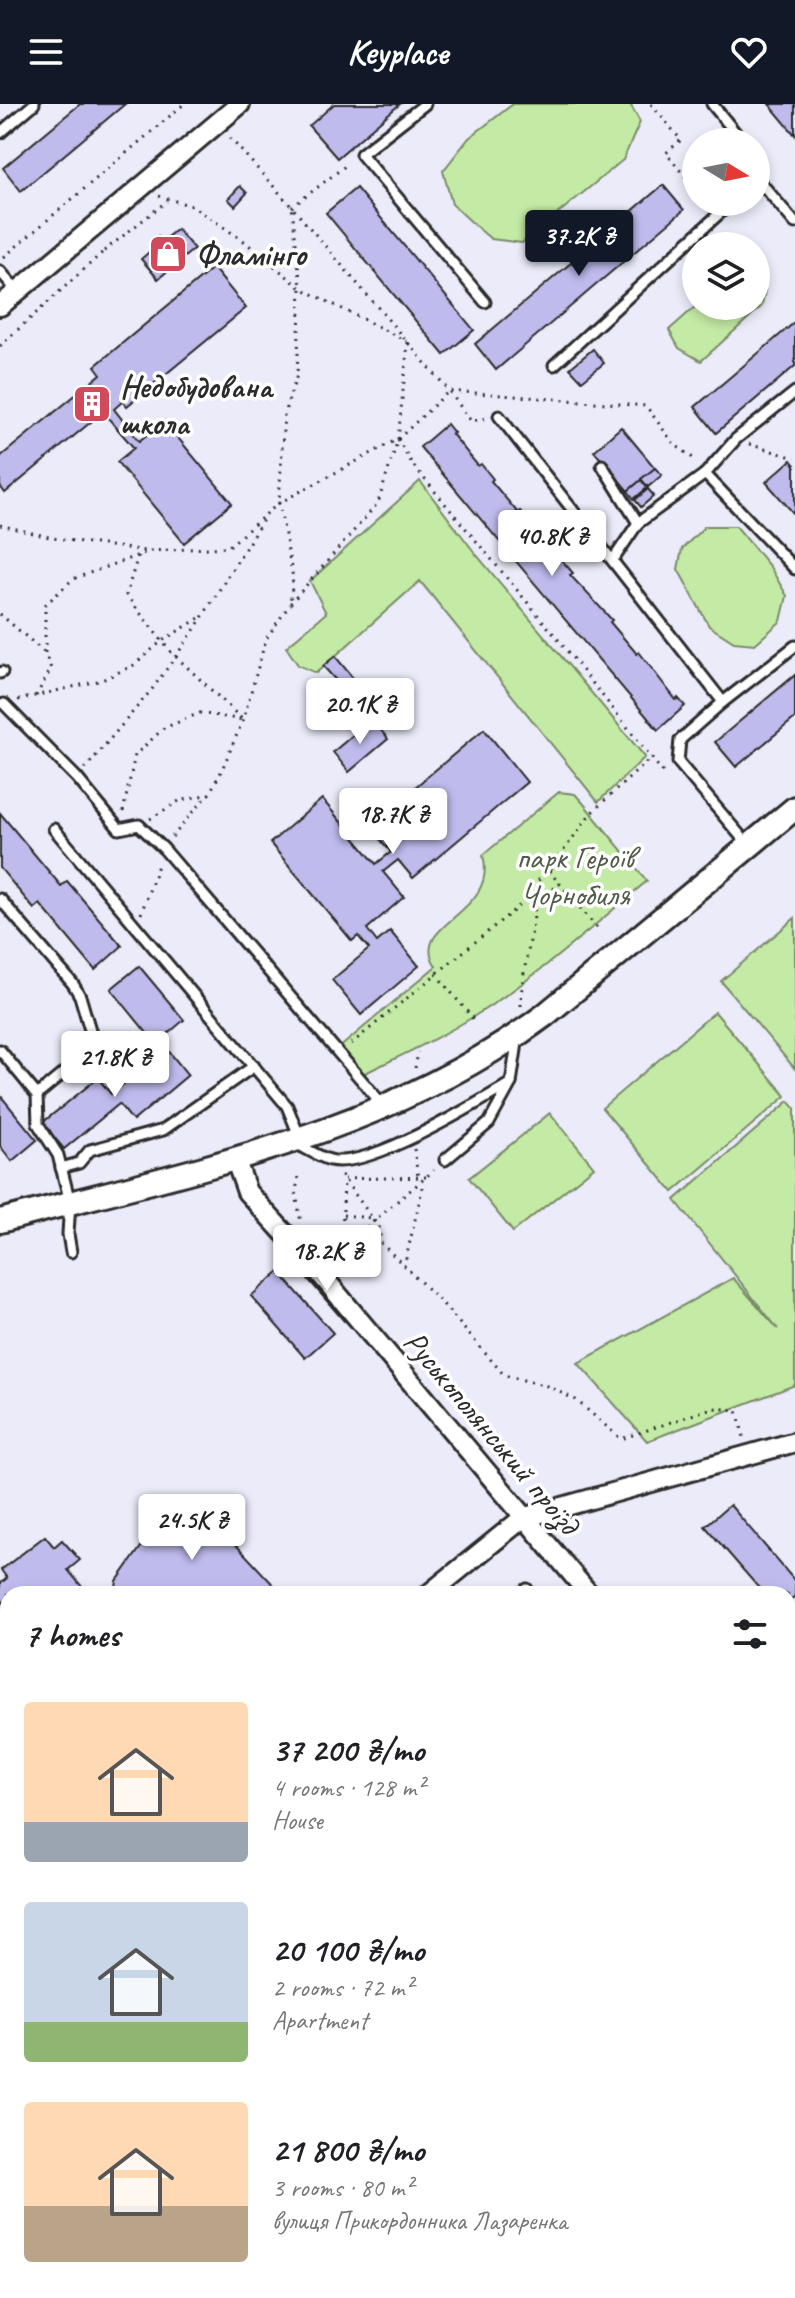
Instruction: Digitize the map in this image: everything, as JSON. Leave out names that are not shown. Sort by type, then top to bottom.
[{"type":"street","points":[[0,306],[240,104]]},
{"type":"street","points":[[0,1221],[296,1141],[385,1108],[443,1080],[518,1036],[795,808]]},
{"type":"street","name":"Руськополянський проїзд","points":[[235,1158],[247,1192],[307,1258],[582,1586]]},
{"type":"street","points":[[439,1586],[523,1518],[795,1442]]},
{"type":"lane","points":[[0,133],[34,104]]},
{"type":"lane","points":[[425,104],[361,154],[485,302]]},
{"type":"lane","points":[[712,104],[732,128]]},
{"type":"lane","points":[[770,195],[795,223]]},
{"type":"lane","points":[[554,365],[717,216]]},
{"type":"lane","points":[[0,271],[18,292]]},
{"type":"lane","points":[[613,560],[638,523],[705,474],[736,439],[795,392]]},
{"type":"lane","points":[[499,416],[723,702]]},
{"type":"lane","points":[[602,465],[638,523]]},
{"type":"lane","points":[[705,474],[795,569]]},
{"type":"lane","points":[[749,846],[678,762],[680,740],[795,646]]},
{"type":"lane","points":[[4,704],[77,778],[119,829],[139,825],[164,849],[385,1108]]},
{"type":"lane","points":[[54,829],[291,1113],[296,1141],[333,1161],[367,1157],[412,1138],[511,1083]]},
{"type":"lane","points":[[0,899],[73,984],[80,996],[95,1047],[37,1095]]},
{"type":"lane","points":[[445,1160],[489,1123],[511,1083],[518,1036]]},
{"type":"lane","points":[[0,1050],[37,1095],[38,1124],[58,1155],[70,1202],[68,1234],[71,1252]]},
{"type":"lane","points":[[61,1168],[79,1163],[90,1150],[163,1130],[254,1066]]},
{"type":"path","points":[[0,260],[184,104]]},
{"type":"path","points":[[651,104],[681,140],[666,153],[682,173]]},
{"type":"path","points":[[217,125],[408,342],[471,421],[499,416]]},
{"type":"path","points":[[292,207],[361,154]]},
{"type":"path","points":[[141,189],[192,206],[244,241],[301,288],[408,342]]},
{"type":"path","points":[[0,346],[103,252],[168,200]]},
{"type":"path","points":[[290,604],[293,578],[279,503],[284,414],[297,375],[301,288],[292,207]]},
{"type":"path","points":[[99,247],[103,252]]},
{"type":"path","points":[[137,927],[164,849],[209,794],[243,720],[266,639],[290,604],[378,503],[398,439],[408,342]]},
{"type":"path","points":[[0,525],[53,538],[150,551],[228,547],[279,503],[398,439],[449,391],[646,406],[674,444],[701,464],[705,474]]},
{"type":"path","points":[[398,439],[412,464],[557,638],[665,775]]},
{"type":"path","points":[[736,439],[795,458]]},
{"type":"path","points":[[77,778],[153,688],[203,616],[266,515]]},
{"type":"path","points":[[36,696],[51,669],[45,653],[45,605],[73,579],[150,551]]},
{"type":"path","points":[[139,555],[126,595],[175,656],[243,720]]},
{"type":"path","points":[[0,614],[45,653]]},
{"type":"path","points":[[4,704],[102,680],[134,665],[162,641],[203,616]]},
{"type":"path","points":[[119,829],[135,755],[164,728],[200,713],[243,720]]},
{"type":"path","points":[[518,1036],[521,989],[535,920],[535,904],[525,892],[549,871],[590,814],[652,757]]},
{"type":"path","points":[[139,825],[179,801],[209,794]]},
{"type":"path","points":[[549,871],[597,928]]},
{"type":"path","points":[[535,904],[560,883]]},
{"type":"path","points":[[339,1054],[530,897]]},
{"type":"path","points":[[436,974],[474,1020]]},
{"type":"path","points":[[344,1179],[342,1239],[348,1245],[372,1220],[445,1160]]},
{"type":"path","points":[[333,1161],[379,1227],[381,1243],[442,1303],[504,1375],[547,1386],[576,1400],[621,1439],[712,1408],[737,1410],[749,1455]]},
{"type":"path","points":[[298,1177],[296,1193],[307,1258]]},
{"type":"path","points":[[344,1179],[426,1177]]},
{"type":"path","points":[[404,1267],[422,1181]]},
{"type":"path","points":[[343,1215],[372,1220]]},
{"type":"green space","points":[[513,104],[630,104],[640,122],[623,160],[522,243],[491,239],[479,229],[452,204],[443,171],[469,138]]},
{"type":"green space","points":[[682,318],[746,320],[701,361],[679,348],[669,330]]},
{"type":"green space","points":[[420,481],[475,553],[645,757],[598,802],[420,581],[316,673],[298,665],[286,647],[326,613],[310,581]]},
{"type":"green space","points":[[705,526],[736,526],[770,567],[787,596],[781,621],[755,644],[734,642],[709,626],[678,569],[682,549]]},
{"type":"green space","name":"парк Героїв Чорнобиля","points":[[559,792],[575,794],[647,881],[564,951],[499,1000],[448,1031],[361,1075],[338,1049],[436,966],[430,951],[433,939],[478,892],[484,875],[483,855]]},
{"type":"green space","points":[[795,918],[795,1069],[721,981]]},
{"type":"green space","points":[[715,1012],[786,1096],[673,1192],[602,1108]]},
{"type":"green space","points":[[789,1101],[795,1108],[795,1385],[647,1441],[578,1363],[733,1278],[778,1329],[675,1200]]},
{"type":"green space","points":[[550,1113],[594,1167],[513,1232],[469,1178]]},
{"type":"building","points":[[80,104],[125,104],[21,191],[3,168]]},
{"type":"building","points":[[334,104],[400,104],[337,158],[309,126]]},
{"type":"building","points":[[769,104],[795,104],[795,135]]},
{"type":"building","points":[[663,185],[682,208],[682,212],[496,370],[475,344]]},
{"type":"building","points":[[240,186],[247,193],[235,206],[228,199]]},
{"type":"building","points":[[356,188],[474,330],[444,355],[326,213]]},
{"type":"building","points":[[177,229],[194,249],[158,279],[141,259],[156,246],[152,241],[158,236],[162,241]]},
{"type":"building","name":"Недобудована школа","points":[[213,268],[246,308],[127,406],[123,401],[114,409],[139,441],[164,421],[232,503],[184,543],[117,462],[134,448],[103,412],[5,493],[0,486],[0,457],[101,374],[95,366]]},
{"type":"building","points":[[795,322],[795,366],[716,433],[695,407]]},
{"type":"building","points":[[593,349],[604,363],[582,381],[570,368]]},
{"type":"building","points":[[447,424],[478,466],[481,464],[518,513],[520,511],[558,560],[560,558],[573,573],[570,575],[612,620],[610,622],[637,654],[639,652],[676,700],[678,698],[685,706],[658,730],[420,447]]},
{"type":"building","points":[[621,427],[655,468],[628,491],[594,451]]},
{"type":"building","points":[[791,460],[795,465],[795,515],[766,482]]},
{"type":"building","points":[[655,468],[662,475],[648,487],[641,479]]},
{"type":"building","points":[[641,480],[647,488],[634,499],[628,491]]},
{"type":"building","points":[[648,489],[654,496],[641,507],[635,500]]},
{"type":"building","points":[[335,656],[353,678],[342,687],[323,666]]},
{"type":"building","points":[[795,675],[795,718],[736,767],[715,742]]},
{"type":"building","points":[[372,719],[388,739],[349,772],[333,752]]},
{"type":"building","points":[[484,729],[527,782],[413,878],[398,860],[383,872],[404,897],[367,929],[377,942],[390,931],[419,966],[361,1015],[332,980],[369,949],[358,936],[352,941],[270,843],[322,799],[376,864],[391,852],[369,826]]},
{"type":"building","points":[[0,813],[61,886],[67,881],[122,946],[95,970],[40,904],[34,909],[0,868]]},
{"type":"building","points":[[139,966],[184,1020],[156,1044],[111,989]]},
{"type":"building","points":[[167,1049],[188,1075],[133,1121],[119,1104],[64,1149],[42,1123],[98,1078],[111,1094]]},
{"type":"building","points":[[0,1095],[37,1140],[12,1161],[0,1146]]},
{"type":"building","points":[[311,1266],[352,1313],[344,1321],[302,1272]]},
{"type":"building","points":[[279,1272],[333,1333],[305,1358],[251,1296]]},
{"type":"building","points":[[196,1502],[275,1586],[116,1586],[146,1540]]},
{"type":"building","points":[[730,1505],[795,1581],[795,1586],[757,1586],[705,1526]]},
{"type":"building","points":[[45,1536],[54,1547],[62,1540],[80,1560],[68,1570],[81,1586],[0,1586],[7,1578],[1,1570]]},
{"type":"place","name":"Фламінго","points":[[168,254]]},
{"type":"place","name":"Недобудована школа","points":[[92,404]]}]
